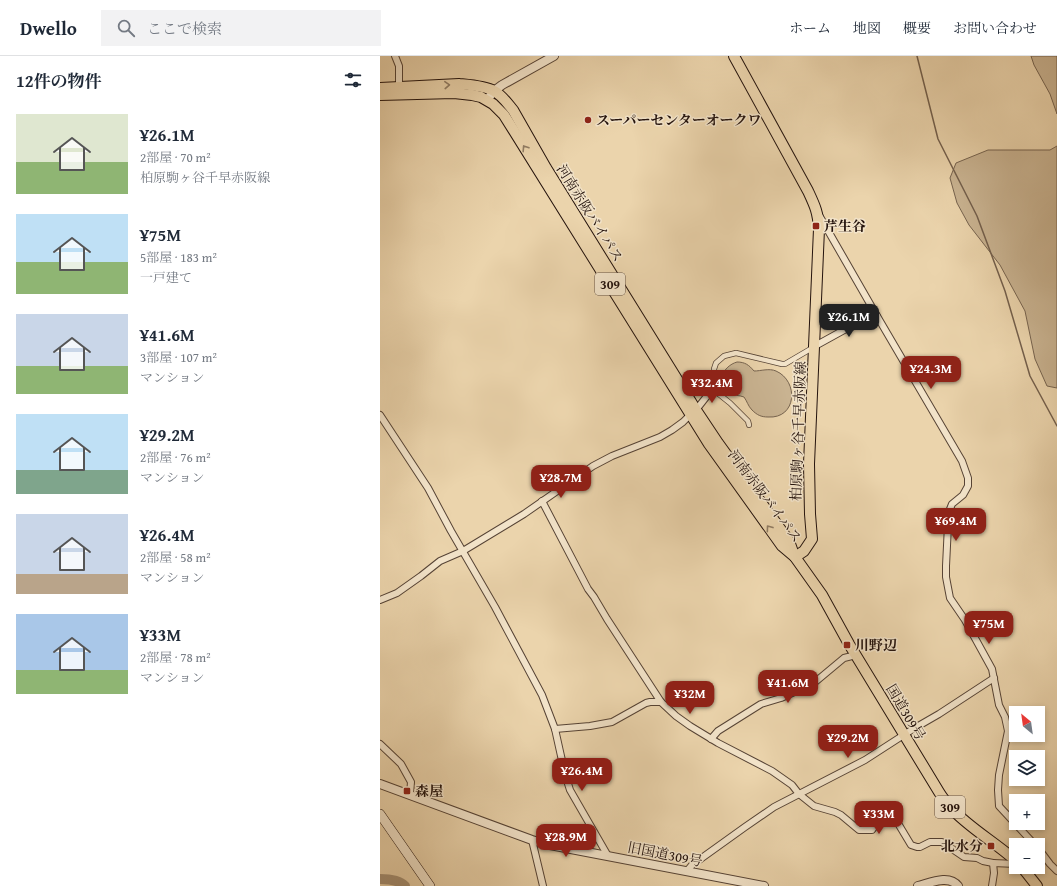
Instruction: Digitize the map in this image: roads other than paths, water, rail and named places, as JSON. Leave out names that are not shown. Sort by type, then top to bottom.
[{"type":"main road","name":"柏原駒ヶ谷千早赤阪線","points":[[734,56],[817,210],[819,229],[809,464],[812,539],[804,551],[795,557]]},
{"type":"main road","points":[[380,88],[459,84],[482,87],[494,91]]},
{"type":"main road","name":"河南赤阪バイパス","points":[[494,91],[513,110],[546,168],[693,412]]},
{"type":"main road","name":"河南赤阪バイパス","points":[[380,95],[454,93],[472,95],[487,100],[504,115],[693,412],[718,443],[789,541],[795,557]]},
{"type":"main road","name":"国道309号","points":[[795,557],[822,594],[856,655],[938,792],[949,806],[975,830],[1009,855]]},
{"type":"main road","points":[[380,814],[430,886]]},
{"type":"main road","points":[[1028,874],[1037,886]]},
{"type":"street","points":[[395,56],[399,66],[399,87]]},
{"type":"street","points":[[487,100],[502,84],[554,56]]},
{"type":"street","points":[[817,210],[962,461],[967,474],[968,486],[962,495],[952,504],[950,510],[946,577],[950,598],[965,620],[992,669],[999,705],[1005,717],[1008,731],[999,776],[998,806],[1028,838]]},
{"type":"street","points":[[749,424],[748,421],[730,403],[715,391],[714,367],[718,361],[727,355],[739,353],[761,360],[785,364],[844,330],[877,316]]},
{"type":"street","points":[[380,600],[397,593],[440,561],[463,551],[524,514],[593,466],[612,456],[672,430],[693,412],[714,387]]},
{"type":"street","points":[[380,415],[428,488],[495,607],[542,695],[555,729],[570,790],[608,856]]},
{"type":"street","points":[[542,501],[588,589],[661,702],[676,716],[711,739],[772,772],[792,785],[799,794],[814,806],[841,815],[859,830],[872,830],[875,825],[890,816],[896,820],[911,846],[917,847],[930,842],[942,842],[964,857],[977,858],[983,861],[1009,863]]},
{"type":"street","points":[[711,739],[718,731],[761,704],[781,698],[814,683],[844,658],[856,655]]},
{"type":"street","points":[[687,871],[692,865],[774,808],[865,760],[994,678]]},
{"type":"street","points":[[555,729],[590,726],[612,722],[646,703],[661,702]]},
{"type":"street","points":[[380,744],[401,764],[411,782],[410,794]]},
{"type":"street","name":"旧国道309号","points":[[380,784],[532,840],[550,845],[764,886]]},
{"type":"street","points":[[532,840],[543,886]]},
{"type":"street","points":[[1045,857],[1057,872]]},
{"type":"street","points":[[992,886],[994,873],[993,862]]},
{"type":"street","points":[[918,886],[946,880],[952,881],[958,886]]},
{"type":"waterway","points":[[917,56],[938,139],[977,216],[1005,291],[1030,376],[1057,426]]},
{"type":"waterway","points":[[380,879],[397,881],[405,886]]},
{"type":"place","name":"スーパーセンターオークワ","points":[[588,120]]},
{"type":"place","name":"芹生谷","points":[[816,226]]},
{"type":"place","name":"川野辺","points":[[847,645]]},
{"type":"place","name":"森屋","points":[[407,791]]},
{"type":"place","name":"北水分","points":[[991,846]]}]
